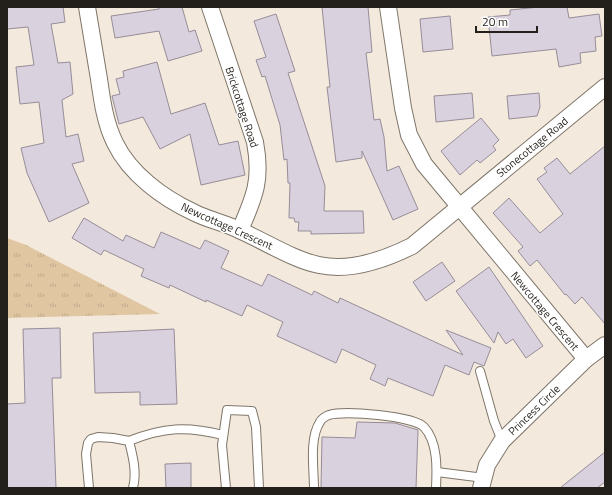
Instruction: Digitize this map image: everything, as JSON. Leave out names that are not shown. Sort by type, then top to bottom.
[{"type":"street","name":"Newcottage Crescent","points":[[87,7],[104,110],[115,144],[136,173],[162,195],[193,212],[240,230],[319,265],[345,266],[369,264],[388,258],[412,246],[430,233],[458,207]]},
{"type":"street","name":"Brickcottage Road","points":[[210,7],[255,142],[258,162],[258,180],[251,205],[240,230]]},
{"type":"street","name":"Newcottage Crescent","points":[[388,7],[403,108],[409,135],[424,164],[458,207],[586,359]]},
{"type":"street","name":"Stonecottage Road","points":[[458,207],[605,87]]},
{"type":"street","name":"Princess Circle","points":[[483,483],[487,465],[502,441],[586,359],[605,345]]},
{"type":"lane","points":[[480,371],[494,421],[502,441]]},
{"type":"lane","points":[[226,488],[222,459],[223,435],[227,410],[252,411],[256,427],[259,488]]},
{"type":"lane","points":[[314,488],[313,453],[316,431],[320,421],[329,415],[335,414],[387,416],[418,422],[424,427],[432,439],[437,472],[436,488]]},
{"type":"lane","points":[[89,488],[86,454],[88,443],[91,439],[98,437],[129,441],[153,432],[181,429],[198,429],[223,435]]},
{"type":"lane","points":[[129,441],[134,460],[135,480],[133,488]]},
{"type":"lane","points":[[437,472],[483,483]]},
{"type":"green space","points":[[7,238],[26,245],[160,314],[7,318]]},
{"type":"building","points":[[7,7],[63,7],[65,22],[51,24],[58,63],[70,62],[73,94],[62,100],[66,137],[78,134],[84,161],[72,164],[89,203],[49,222],[27,173],[21,148],[44,143],[39,102],[20,104],[16,67],[34,65],[28,27],[7,29]]},
{"type":"building","points":[[159,7],[182,7],[189,32],[195,30],[202,51],[168,61],[159,31],[115,38],[111,16],[159,9]]},
{"type":"building","points":[[322,7],[368,7],[372,52],[366,53],[374,120],[380,119],[384,137],[387,171],[399,166],[418,209],[393,220],[362,151],[362,158],[336,162],[327,87],[330,87]]},
{"type":"building","points":[[539,7],[567,7],[569,18],[599,14],[602,36],[595,37],[596,51],[580,53],[581,63],[559,67],[556,49],[492,56],[488,17],[510,15],[510,10]]},
{"type":"building","points":[[276,14],[295,71],[288,73],[325,186],[324,211],[363,211],[364,233],[311,234],[311,231],[298,231],[299,222],[295,222],[294,218],[289,218],[290,183],[288,183],[287,159],[284,160],[280,125],[265,76],[262,77],[256,60],[266,57],[254,21]]},
{"type":"building","points":[[450,16],[453,49],[423,52],[420,19]]},
{"type":"building","points":[[157,62],[171,114],[205,103],[219,145],[238,141],[245,175],[201,185],[190,134],[160,149],[143,117],[119,124],[112,96],[120,94],[116,79],[124,77],[123,71]]},
{"type":"building","points":[[472,93],[474,118],[436,122],[434,96]]},
{"type":"building","points":[[539,93],[540,107],[537,116],[509,119],[507,96]]},
{"type":"building","points":[[481,118],[499,140],[493,146],[496,150],[480,163],[477,160],[460,175],[441,151]]},
{"type":"building","points":[[605,146],[605,324],[582,297],[575,304],[566,294],[565,295],[537,260],[530,266],[518,251],[523,247],[493,213],[509,198],[540,233],[563,214],[537,179],[547,172],[544,168],[557,158],[570,174]]},
{"type":"building","points":[[84,218],[123,241],[126,235],[154,248],[161,232],[200,249],[205,240],[229,251],[221,268],[262,286],[268,274],[312,295],[314,291],[338,303],[340,298],[463,355],[446,330],[491,348],[484,366],[474,362],[469,375],[445,365],[433,396],[388,378],[385,386],[370,379],[376,365],[342,349],[336,363],[277,336],[283,322],[247,305],[242,316],[206,300],[206,302],[170,285],[169,288],[141,276],[144,269],[104,250],[101,255],[72,238]]},
{"type":"building","points":[[442,262],[455,281],[426,301],[413,282]]},
{"type":"building","points":[[489,267],[543,346],[526,358],[513,339],[506,344],[498,332],[494,343],[456,291]]},
{"type":"building","points":[[60,328],[61,378],[52,378],[56,488],[7,488],[7,404],[25,403],[23,329]]},
{"type":"building","points":[[174,329],[177,404],[140,405],[140,392],[95,393],[93,333]]},
{"type":"building","points":[[357,422],[395,423],[418,430],[416,488],[321,488],[322,437],[355,438]]},
{"type":"building","points":[[605,452],[605,482],[597,488],[560,488]]},
{"type":"building","points":[[191,463],[191,488],[166,488],[165,464]]}]
